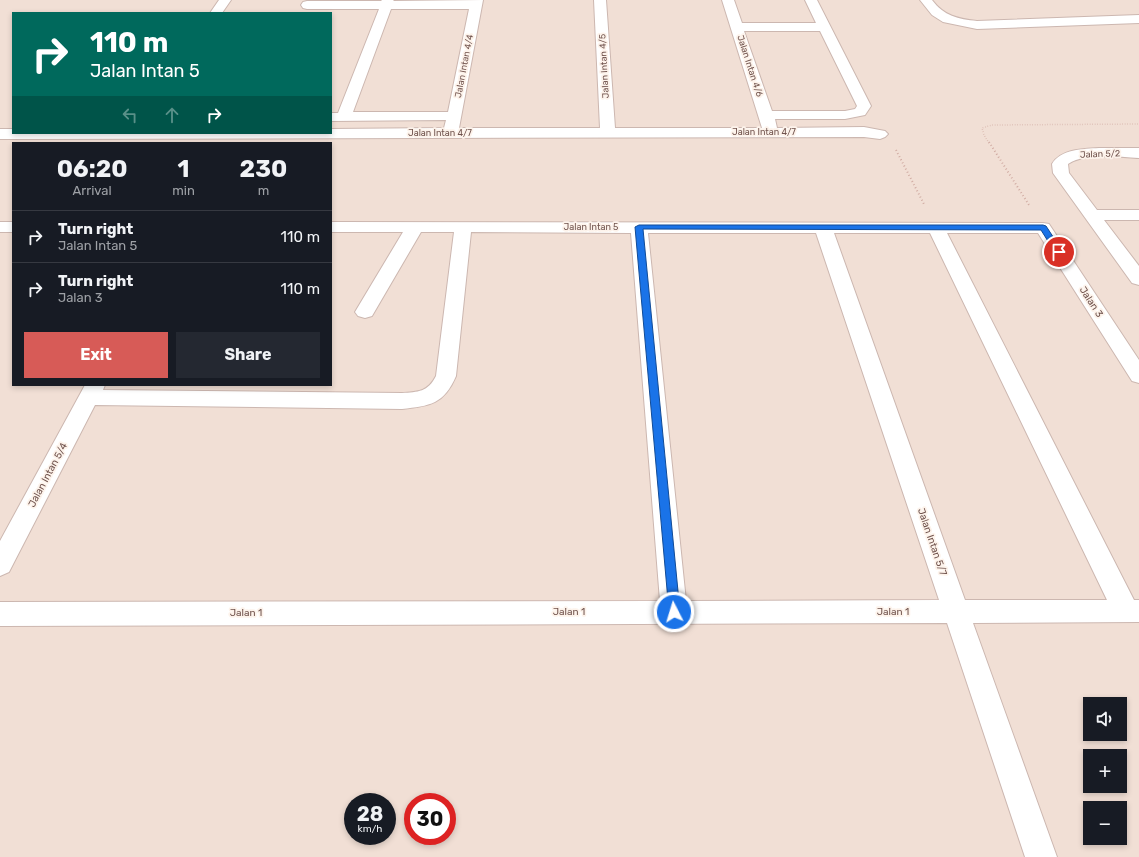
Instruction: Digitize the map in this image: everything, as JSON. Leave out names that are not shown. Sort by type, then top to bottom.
[{"type":"street","points":[[217,12],[225,0]]},
{"type":"street","name":"Jalan Intan 4/5","points":[[600,0],[608,132]]},
{"type":"street","name":"Jalan Intan 4/6","points":[[728,0],[771,132]]},
{"type":"street","points":[[765,114],[845,115],[860,112],[864,106],[811,0]]},
{"type":"street","points":[[926,0],[933,10],[944,19],[959,23],[977,25],[1139,19]]},
{"type":"street","points":[[307,6],[387,3],[476,3]]},
{"type":"street","points":[[387,3],[338,117],[455,116]]},
{"type":"street","name":"Jalan Intan 4/4","points":[[451,133],[476,3]]},
{"type":"street","points":[[737,27],[824,27]]},
{"type":"street","name":"Jalan Intan 4/7","points":[[332,133],[864,132],[880,134]]},
{"type":"street","name":"Jalan Intan 4/7","points":[[0,134],[12,134]]},
{"type":"street","name":"Jalan 5/2","points":[[1092,215],[1061,173],[1059,165],[1062,161],[1071,156],[1086,153],[1139,153]]},
{"type":"street","points":[[1092,215],[1139,215]]},
{"type":"street","points":[[1092,215],[1139,279]]},
{"type":"street","name":"Jalan Intan 5","points":[[332,227],[1043,228]]},
{"type":"street","points":[[365,312],[415,227]]},
{"type":"street","points":[[92,391],[402,401],[433,396],[442,388],[446,376],[463,227]]},
{"type":"street","points":[[639,227],[674,612]]},
{"type":"street","name":"Jalan Intan 5/7","points":[[823,227],[1041,857]]},
{"type":"street","points":[[936,228],[1132,611]]},
{"type":"street","name":"Jalan 3","points":[[1043,228],[1139,376]]},
{"type":"street","name":"Jalan Intan 5/4","points":[[0,565],[92,391]]},
{"type":"street","name":"Jalan 1","points":[[0,614],[1132,611]]},
{"type":"path","points":[[1043,228],[984,135],[982,128],[992,125],[1139,124]]},
{"type":"path","points":[[880,134],[888,139],[894,147],[936,228]]},
{"type":"shaded area","points":[[0,0],[1139,0],[1139,857],[0,857]]},
{"type":"route","points":[[674,612],[639,227],[1043,228],[1059,252]]}]
